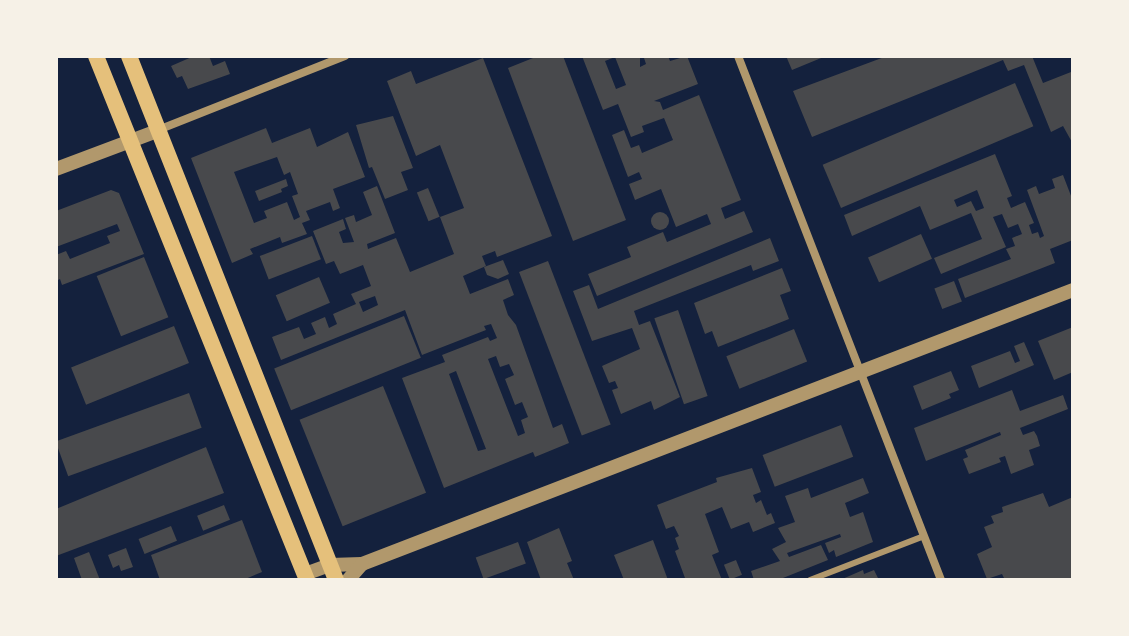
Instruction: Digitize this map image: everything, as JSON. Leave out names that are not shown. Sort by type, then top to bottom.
[{"type":"main road","points":[[96,56],[301,578]]},
{"type":"main road","points":[[129,56],[333,572]]},
{"type":"main road","points":[[120,116],[135,117],[147,107]]},
{"type":"main road","points":[[139,165],[149,155],[166,155]]},
{"type":"street","points":[[56,169],[345,56]]},
{"type":"street","points":[[738,56],[941,580]]},
{"type":"street","points":[[301,578],[362,564],[1073,290]]},
{"type":"street","points":[[348,580],[362,564]]},
{"type":"lane","points":[[810,580],[924,536]]},
{"type":"building","points":[[194,56],[209,56],[213,66],[225,61],[230,74],[188,89],[182,76],[177,78],[171,66]]},
{"type":"building","points":[[538,56],[563,56],[626,220],[573,241],[508,68]]},
{"type":"building","points":[[582,56],[640,56],[640,67],[646,64],[644,58],[649,56],[668,56],[670,61],[687,56],[698,84],[654,101],[660,102],[663,110],[699,95],[741,200],[721,208],[725,219],[744,211],[753,232],[597,296],[588,274],[631,257],[627,247],[663,232],[667,242],[711,224],[707,214],[676,227],[661,189],[635,200],[629,184],[642,179],[639,172],[628,177],[612,135],[624,130],[631,148],[639,145],[642,153],[673,140],[664,118],[642,126],[644,132],[631,137],[618,104],[603,110]],"holes":[[[615,57],[626,85],[616,89],[605,61]]]},
{"type":"building","points":[[786,56],[826,56],[792,70]]},
{"type":"building","points":[[887,56],[1032,56],[1043,83],[1071,72],[1073,144],[1063,126],[1051,132],[1024,65],[1008,71],[1003,60],[812,137],[793,91]]},
{"type":"building","points":[[483,58],[552,236],[497,257],[495,251],[482,256],[486,266],[463,276],[470,294],[508,279],[514,295],[503,300],[508,315],[516,325],[553,428],[562,424],[569,443],[535,457],[533,452],[444,488],[402,378],[445,362],[442,355],[488,337],[490,341],[497,338],[491,324],[484,326],[486,330],[422,355],[405,310],[281,360],[272,337],[299,327],[304,339],[316,334],[311,323],[325,317],[329,328],[337,324],[333,314],[356,304],[351,294],[371,286],[363,265],[340,274],[334,261],[326,264],[313,231],[343,219],[346,229],[339,232],[343,243],[354,242],[345,218],[354,215],[356,222],[372,215],[363,192],[377,186],[395,233],[367,244],[368,249],[396,238],[410,272],[454,254],[440,217],[464,208],[440,145],[416,156],[387,81],[411,71],[416,84]],"holes":[[[375,296],[378,305],[363,312],[359,302]],[[496,356],[500,367],[509,364],[514,375],[505,379],[515,405],[522,402],[528,417],[521,420],[525,433],[518,436],[488,359]],[[456,371],[486,449],[478,451],[449,374]]]},
{"type":"building","points":[[1015,83],[1033,126],[841,208],[823,165]]},
{"type":"building","points":[[393,116],[413,168],[401,172],[408,190],[385,199],[372,167],[369,168],[356,125]]},
{"type":"building","points":[[266,128],[272,143],[310,128],[317,147],[348,132],[365,177],[333,189],[340,208],[333,211],[330,202],[306,211],[310,220],[302,223],[307,234],[282,243],[280,237],[250,249],[253,254],[232,263],[191,158]],"holes":[[[277,157],[284,175],[290,172],[298,194],[292,196],[300,217],[294,220],[287,202],[264,211],[267,218],[254,223],[234,172]]]},
{"type":"building","points":[[995,154],[1012,196],[1007,198],[1011,208],[1025,202],[1034,223],[1029,225],[1032,234],[1038,232],[1040,238],[1044,236],[1027,190],[1036,186],[1039,194],[1055,188],[1052,179],[1063,175],[1073,201],[1073,240],[1050,249],[1055,263],[965,298],[958,279],[1011,259],[1006,249],[1015,246],[1012,238],[1022,234],[1018,224],[1008,228],[1002,214],[993,217],[1006,247],[941,274],[934,258],[982,239],[971,213],[930,230],[920,206],[852,236],[844,215]],"holes":[[[977,190],[984,208],[976,211],[971,201],[957,207],[954,200]]]},
{"type":"building","points":[[286,179],[288,186],[281,189],[282,192],[259,201],[255,191]]},
{"type":"building","points":[[428,188],[440,217],[428,221],[417,192]]},
{"type":"building","points":[[111,190],[119,193],[144,254],[62,285],[60,279],[56,281],[56,255],[66,251],[70,259],[110,243],[107,236],[120,231],[117,224],[56,247],[56,211]]},
{"type":"building","points":[[660,212],[669,221],[660,230],[651,221]]},
{"type":"building","points":[[921,234],[932,259],[879,282],[868,258]]},
{"type":"building","points":[[312,236],[321,259],[269,279],[260,256]]},
{"type":"building","points":[[770,238],[779,261],[753,271],[751,265],[634,311],[639,325],[650,321],[680,397],[654,410],[651,401],[621,414],[612,390],[618,388],[615,381],[609,383],[602,366],[640,349],[632,328],[592,341],[573,291],[589,285],[598,309]]},
{"type":"building","points":[[144,257],[168,317],[121,336],[97,276]]},
{"type":"building","points":[[503,260],[509,274],[498,279],[487,275],[484,267]]},
{"type":"building","points":[[548,261],[611,424],[582,435],[519,272]]},
{"type":"building","points":[[782,268],[791,291],[780,295],[789,319],[718,347],[712,331],[705,334],[694,303]]},
{"type":"building","points":[[319,277],[330,303],[287,321],[276,295]]},
{"type":"building","points":[[954,281],[962,302],[942,309],[934,289]]},
{"type":"building","points":[[678,310],[708,396],[684,404],[654,318]]},
{"type":"building","points":[[404,316],[421,358],[291,410],[274,368]]},
{"type":"building","points":[[174,326],[189,363],[86,405],[71,368]]},
{"type":"building","points":[[1073,327],[1073,372],[1054,380],[1038,341]]},
{"type":"building","points":[[794,329],[807,361],[739,389],[726,356]]},
{"type":"building","points":[[1024,342],[1034,365],[979,388],[971,366],[1010,351],[1015,363],[1020,361],[1014,346]]},
{"type":"building","points":[[951,371],[959,390],[949,394],[951,398],[922,410],[913,386]]},
{"type":"building","points":[[383,386],[426,493],[343,526],[300,420]]},
{"type":"building","points":[[1012,390],[1020,411],[1063,395],[1068,409],[1020,428],[1023,435],[1034,431],[1037,436],[1040,446],[1029,450],[1034,465],[1011,474],[1005,456],[999,458],[1001,462],[969,474],[963,459],[968,457],[965,450],[1001,435],[1000,432],[926,461],[914,428]]},
{"type":"building","points":[[189,393],[202,428],[68,476],[56,441]]},
{"type":"building","points":[[841,425],[853,457],[775,487],[763,455]]},
{"type":"building","points":[[206,447],[224,493],[56,556],[56,509]]},
{"type":"building","points":[[752,468],[761,492],[753,495],[756,503],[761,500],[767,515],[771,513],[775,523],[753,532],[749,522],[731,529],[722,507],[705,514],[719,552],[712,555],[722,580],[685,578],[675,551],[679,549],[675,538],[679,536],[674,526],[666,529],[657,505],[717,482],[716,478]]},
{"type":"building","points":[[863,478],[869,493],[845,503],[850,517],[863,512],[873,542],[836,557],[834,550],[829,553],[825,543],[841,537],[840,534],[787,553],[789,557],[821,545],[828,560],[778,580],[754,580],[751,571],[780,561],[772,549],[786,542],[778,528],[795,522],[785,496],[808,488],[811,498]]},
{"type":"building","points":[[1043,493],[1049,507],[1073,497],[1073,580],[1005,580],[1002,574],[987,579],[977,554],[992,547],[984,527],[994,523],[991,516],[1003,512],[1002,507]]},
{"type":"building","points":[[224,505],[230,520],[203,531],[197,516]]},
{"type":"building","points":[[242,520],[262,572],[243,580],[160,580],[151,555]]},
{"type":"building","points":[[171,526],[177,541],[145,554],[139,539]]},
{"type":"building","points":[[559,528],[572,561],[567,563],[574,580],[541,580],[527,542]]},
{"type":"building","points":[[653,540],[668,580],[624,580],[614,555]]},
{"type":"building","points":[[518,542],[526,564],[484,579],[476,557]]},
{"type":"building","points":[[126,548],[133,567],[121,571],[119,565],[113,568],[108,555]]},
{"type":"building","points":[[89,552],[100,580],[82,580],[74,558]]},
{"type":"building","points":[[736,560],[742,575],[730,580],[724,565]]},
{"type":"building","points":[[863,570],[864,574],[874,570],[879,580],[840,580]]}]
